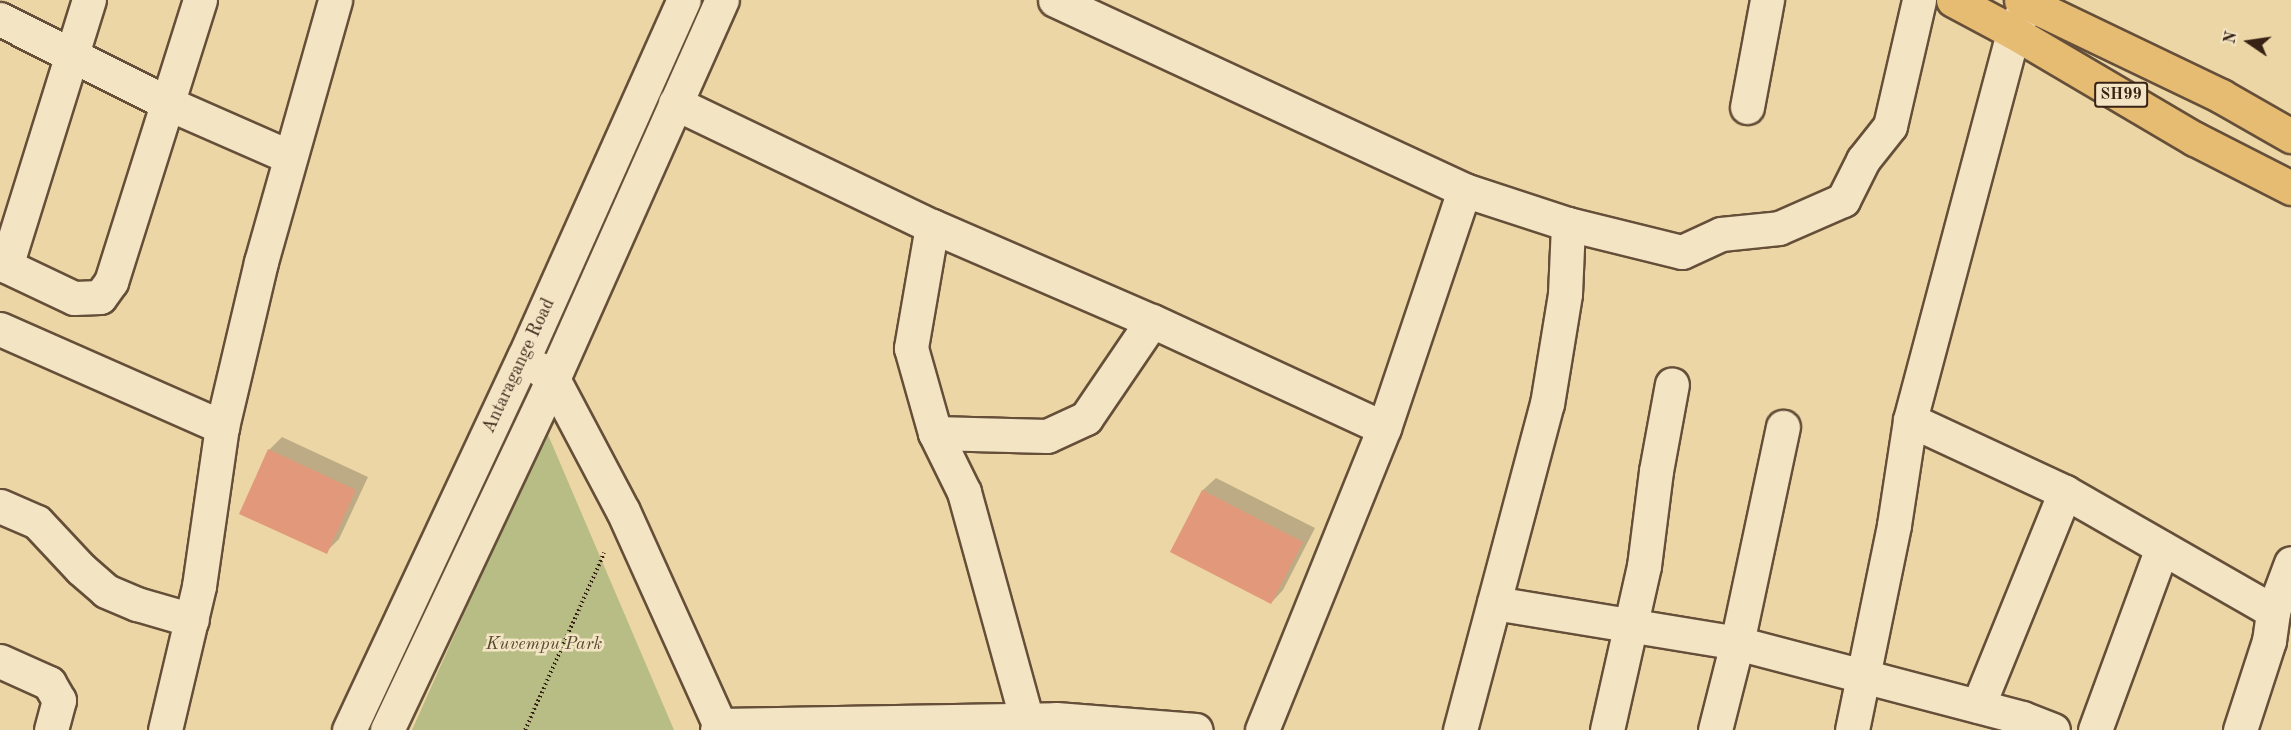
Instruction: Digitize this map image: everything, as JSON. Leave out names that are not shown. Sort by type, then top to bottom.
[{"type":"main road","name":"SH99","points":[[1953,0],[2020,12],[2221,96],[2291,136]]},
{"type":"main road","name":"SH99","points":[[2020,12],[2194,139],[2291,188]]},
{"type":"street","points":[[89,0],[73,56],[3,265],[74,298],[100,297],[111,282],[200,0]]},
{"type":"street","points":[[165,730],[192,620],[222,427],[261,262],[335,0]]},
{"type":"street","name":"Antaragange Road","points":[[349,730],[524,357],[684,0]]},
{"type":"street","name":"Antaragange Road","points":[[387,730],[553,379],[722,0]]},
{"type":"street","points":[[1055,0],[1464,190],[1568,224],[1682,252],[1721,234],[1779,228],[1843,200],[1863,160],[1890,126],[1919,0]]},
{"type":"street","points":[[1747,107],[1767,0]]},
{"type":"street","points":[[1852,730],[1894,525],[1910,420],[2020,12]]},
{"type":"street","points":[[0,19],[166,102],[290,158]]},
{"type":"street","points":[[675,103],[932,226],[1152,321],[1384,428]]},
{"type":"street","points":[[1263,730],[1384,428],[1464,190]]},
{"type":"street","points":[[1460,730],[1547,404],[1565,294],[1568,224]]},
{"type":"street","points":[[932,226],[911,348],[935,433],[964,492],[1027,720]]},
{"type":"street","points":[[935,433],[1047,435],[1086,418],[1152,321]]},
{"type":"street","points":[[0,329],[222,427]]},
{"type":"street","points":[[524,357],[553,379],[623,512],[720,728],[1056,719],[1196,730]]},
{"type":"street","points":[[1607,730],[1644,566],[1656,471],[1672,384]]},
{"type":"street","points":[[1910,420],[2065,492],[2273,611]]},
{"type":"street","points":[[1715,730],[1737,643],[1783,427]]},
{"type":"street","points":[[1978,706],[2065,492]]},
{"type":"street","points":[[0,506],[37,522],[81,569],[106,591],[136,604],[192,620]]},
{"type":"street","points":[[2095,730],[2162,548]]},
{"type":"street","points":[[2240,730],[2269,641],[2273,611],[2289,574]]},
{"type":"street","points":[[1494,603],[1737,643],[1978,706],[2020,724],[2053,730]]},
{"type":"street","points":[[0,661],[49,683],[59,700],[51,730]]},
{"type":"path","points":[[525,730],[623,512]]},
{"type":"green space","name":"Kuvempu Park","points":[[546,430],[674,730],[412,730]]},
{"type":"building","points":[[268,449],[356,490],[327,554],[239,514]]},
{"type":"building","points":[[1202,490],[1303,542],[1271,604],[1170,552]]}]
